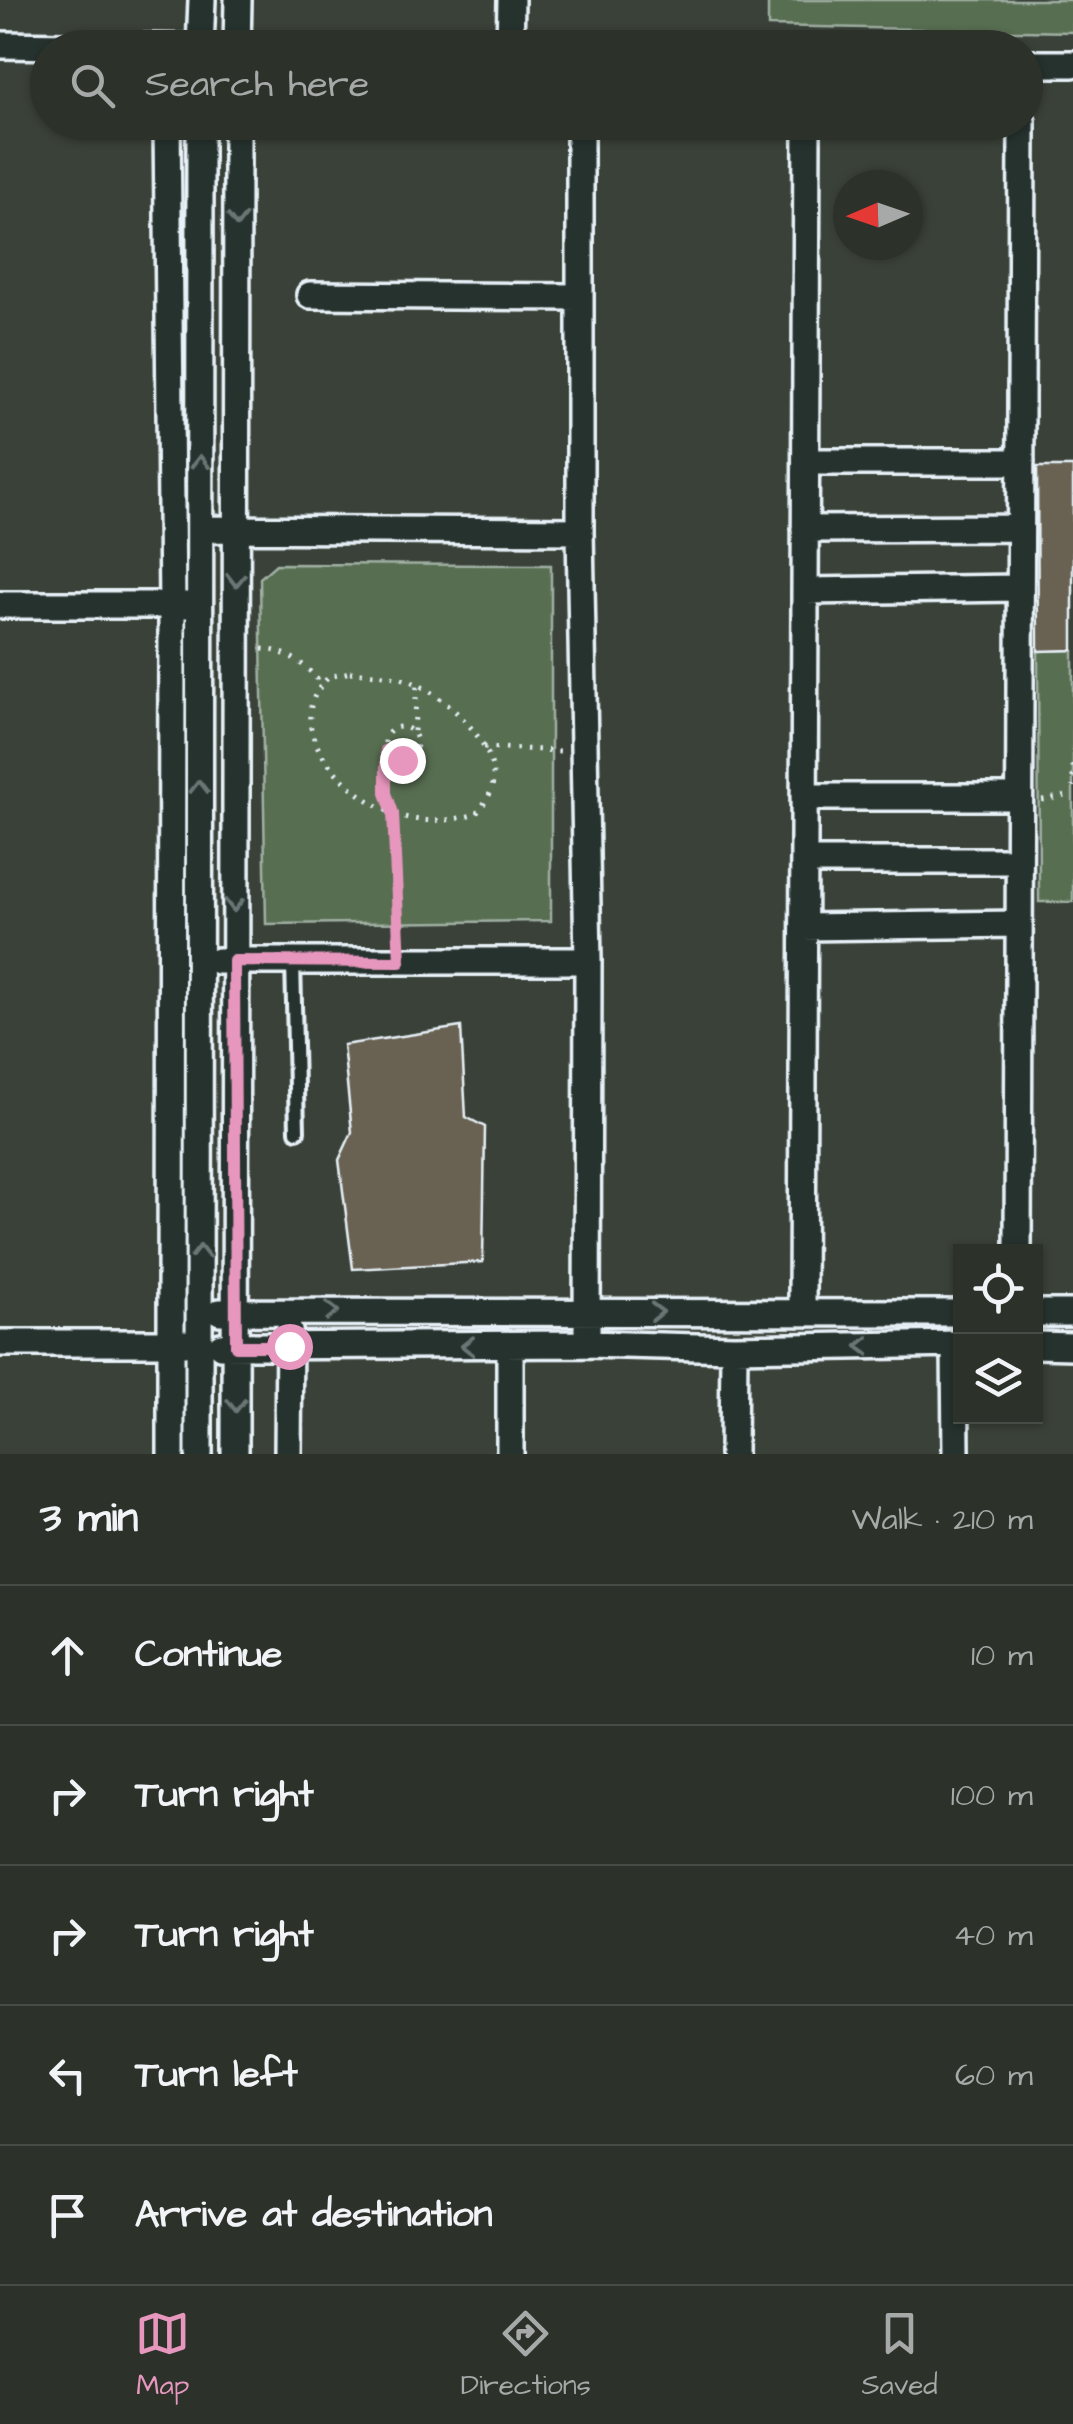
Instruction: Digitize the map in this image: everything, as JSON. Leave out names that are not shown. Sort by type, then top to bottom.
[{"type":"street","points":[[202,0],[202,30]]},
{"type":"street","points":[[237,30],[238,0]]},
{"type":"street","points":[[511,30],[512,0]]},
{"type":"street","points":[[0,45],[30,45]]},
{"type":"street","points":[[1043,64],[1073,64]]},
{"type":"street","points":[[168,140],[171,1454]]},
{"type":"street","points":[[199,1454],[200,140]]},
{"type":"street","points":[[236,1454],[237,140]]},
{"type":"street","points":[[580,140],[588,1344]]},
{"type":"street","points":[[802,1310],[808,140]]},
{"type":"street","points":[[1018,1244],[1022,140]]},
{"type":"street","points":[[310,295],[580,297]]},
{"type":"street","points":[[806,462],[1020,462]]},
{"type":"street","points":[[805,529],[1020,528]]},
{"type":"street","points":[[200,529],[580,530]]},
{"type":"street","points":[[805,591],[1020,588]]},
{"type":"street","points":[[0,605],[199,605]]},
{"type":"street","points":[[804,797],[1019,797]]},
{"type":"street","points":[[804,861],[1020,862]]},
{"type":"street","points":[[804,927],[1019,924]]},
{"type":"street","points":[[200,961],[588,961]]},
{"type":"street","points":[[288,1454],[290,1311]]},
{"type":"street","points":[[200,1312],[953,1313]]},
{"type":"street","points":[[1043,1314],[1073,1313]]},
{"type":"street","points":[[0,1343],[588,1344],[734,1348],[953,1344]]},
{"type":"street","points":[[1043,1345],[1073,1346]]},
{"type":"street","points":[[510,1346],[510,1454]]},
{"type":"street","points":[[733,1454],[734,1348]]},
{"type":"street","points":[[956,1454],[957,1424]]},
{"type":"lane","points":[[294,961],[297,1131]]},
{"type":"path","points":[[234,648],[273,649],[309,668],[321,684]]},
{"type":"path","points":[[350,672],[398,677],[416,684],[463,719],[491,759],[492,788],[476,814],[432,822],[393,813],[361,794],[324,761],[309,717],[310,704],[329,677],[350,672]]},
{"type":"path","points":[[386,750],[396,759],[410,758],[418,746],[414,732],[416,684]]},
{"type":"path","points":[[400,962],[386,750],[392,729],[400,726],[414,732]]},
{"type":"path","points":[[484,747],[585,752]]},
{"type":"path","points":[[1073,765],[1073,787]]},
{"type":"green space","points":[[768,0],[1073,0],[1073,32],[768,26]]},
{"type":"green space","points":[[276,564],[551,565],[551,921],[266,924],[260,578]]},
{"type":"green space","points":[[1073,650],[1073,902],[1039,902],[1038,651]]},
{"type":"building","points":[[1037,467],[1073,467],[1073,650],[1038,651]]},
{"type":"building","points":[[461,1027],[466,1117],[485,1127],[483,1262],[353,1269],[339,1160],[352,1132],[343,1045]]},
{"type":"route","points":[[289,1346],[236,1346],[234,961],[400,962],[386,750],[402,760]]}]
